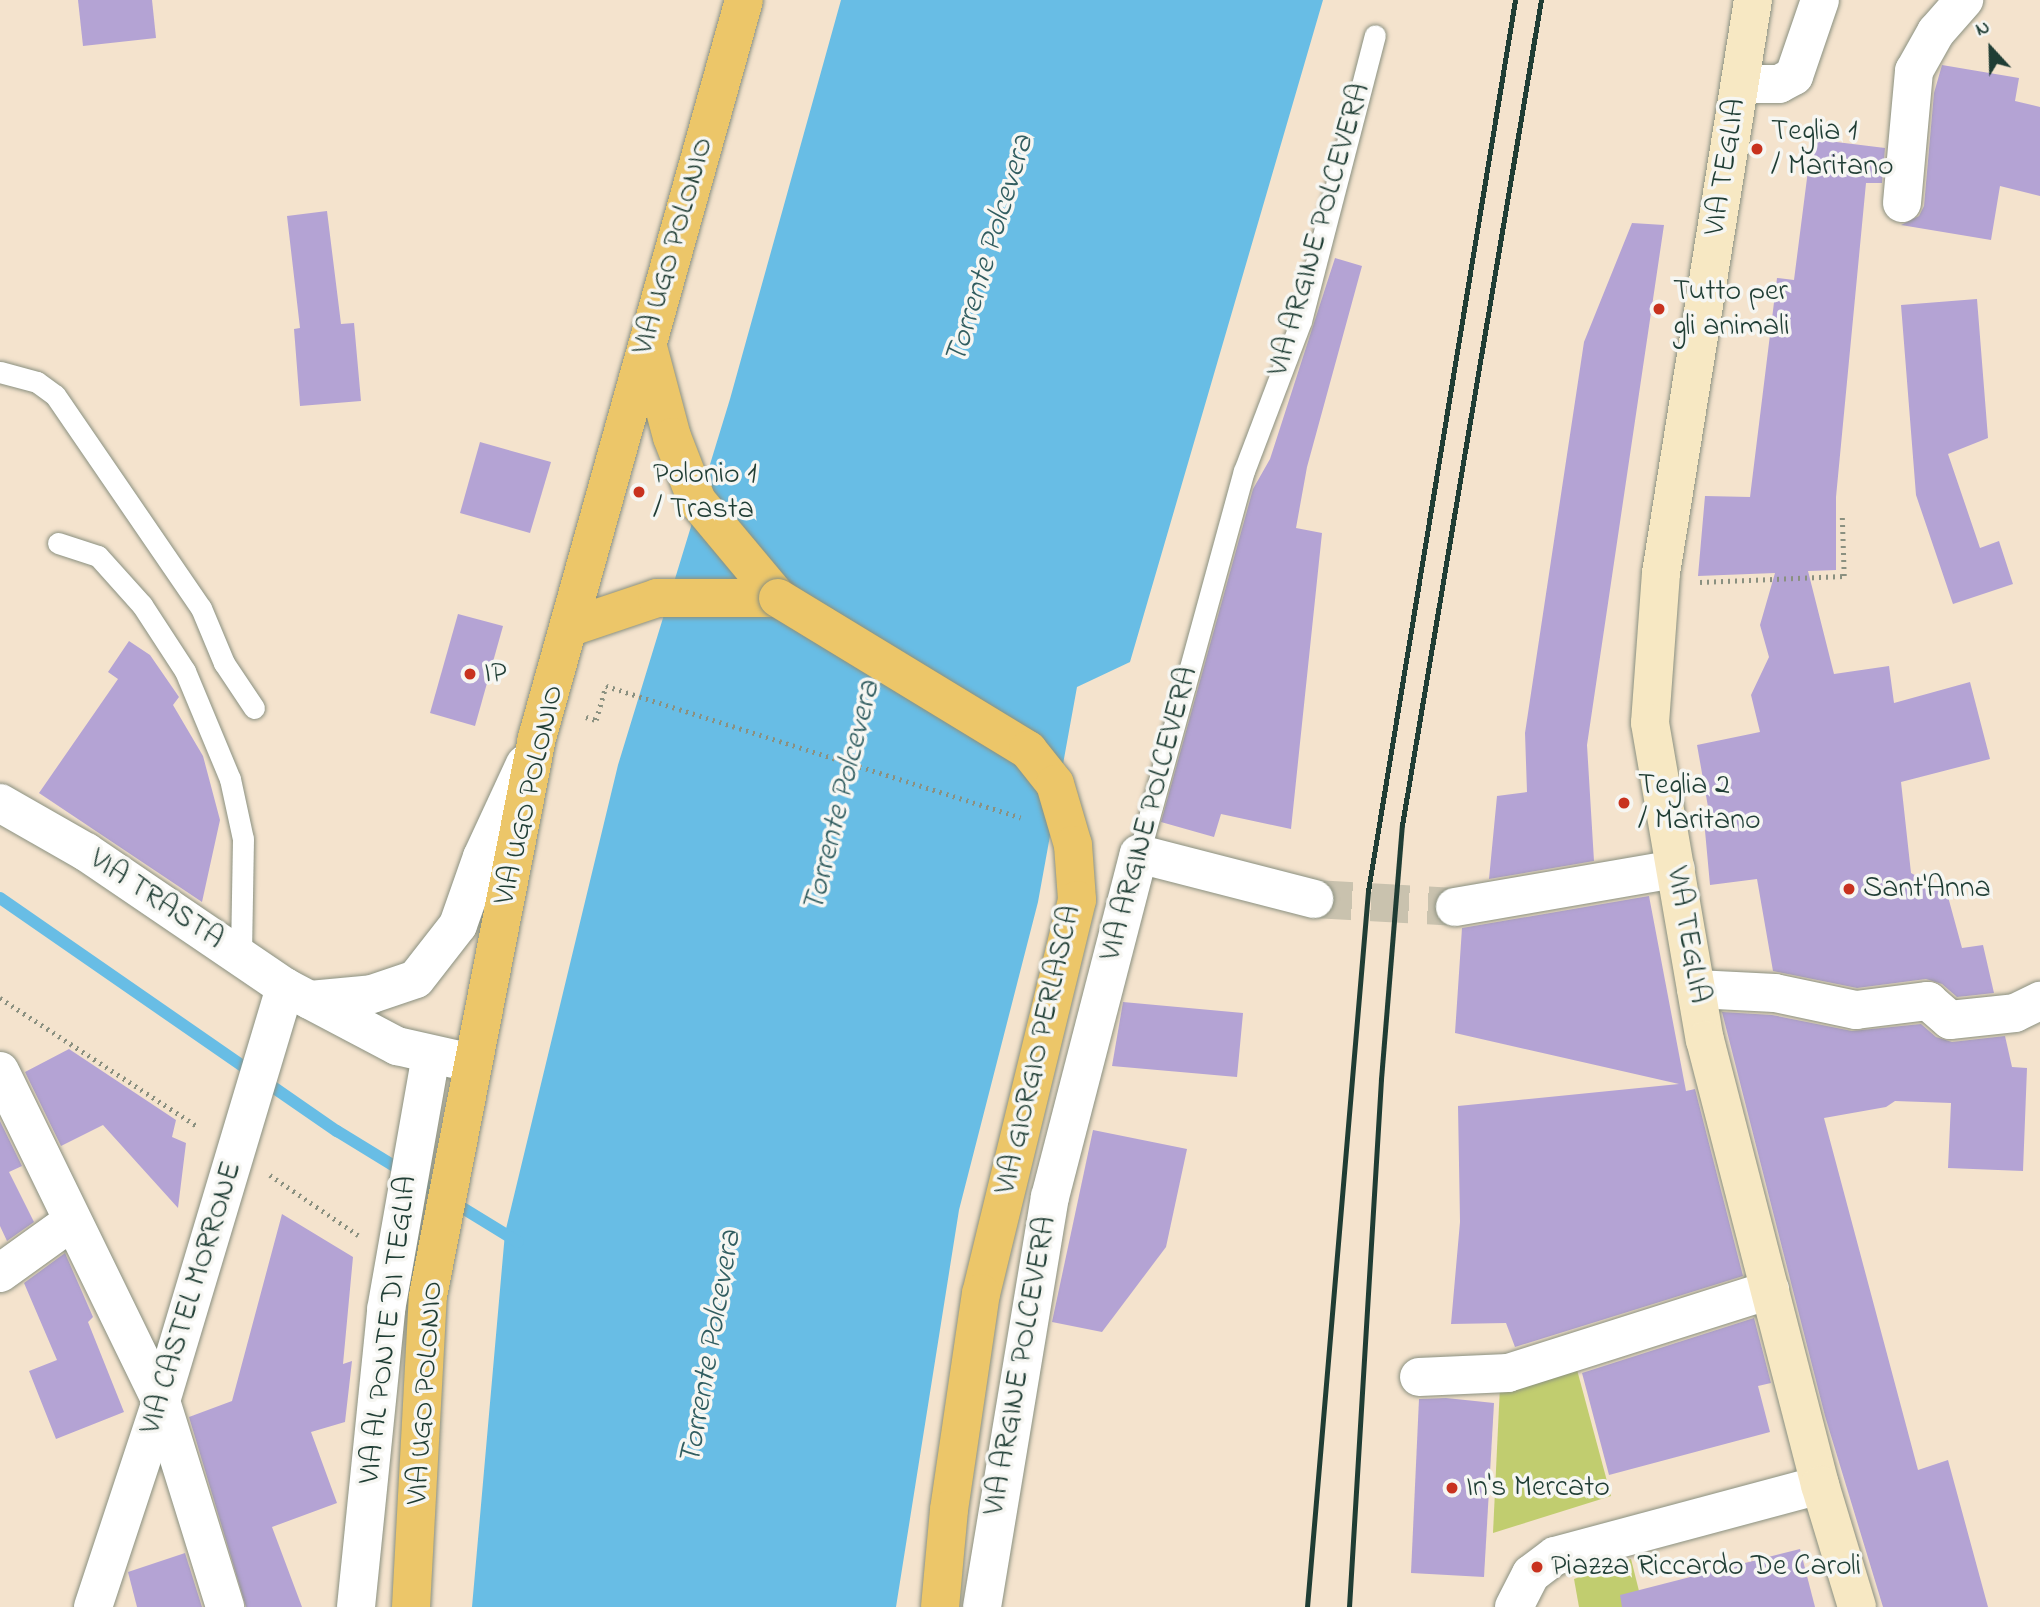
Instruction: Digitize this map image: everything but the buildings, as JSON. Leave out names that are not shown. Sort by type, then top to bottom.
[{"type":"main road","name":"VIA UGO POLONIO","points":[[411,1607],[428,1296],[439,1254],[537,738],[587,620],[646,338],[744,0]]},
{"type":"main road","name":"VIA TEGLIA","points":[[1754,6],[1661,573],[1650,723],[1696,989],[1820,1485],[1857,1607]]},
{"type":"main road","name":"VIA GIORGIO PERLASCA","points":[[646,338],[672,437],[697,501],[778,598],[1028,750],[1055,783],[1073,845],[1077,900],[981,1293],[948,1510],[940,1607]]},
{"type":"main road","points":[[587,620],[657,598],[778,598]]},
{"type":"street","points":[[1740,84],[1779,84],[1794,76],[1819,0]]},
{"type":"street","points":[[1902,203],[1914,71],[1936,32],[1964,0]]},
{"type":"street","points":[[291,1000],[372,994],[416,979],[458,925],[482,857],[537,738]]},
{"type":"street","name":"VIA TRASTA","points":[[0,803],[86,852],[241,958],[291,1000],[397,1046],[430,1055],[470,1081]]},
{"type":"street","points":[[1139,854],[1314,899]]},
{"type":"street","name":"VIA ARGINE POLCEVERA","points":[[982,1607],[1051,1197],[1139,854]]},
{"type":"street","points":[[1455,907],[1676,869]]},
{"type":"street","points":[[1696,989],[1775,993],[1856,1010],[1928,1001],[1950,1020],[2015,1013],[2040,1001]]},
{"type":"street","name":"VIA CASTEL MORRONE","points":[[93,1607],[162,1401],[240,1143],[291,1000]]},
{"type":"street","name":"VIA AL PONTE DI TEGLIA","points":[[356,1607],[386,1310],[430,1055]]},
{"type":"street","points":[[0,1071],[71,1222],[162,1401],[225,1607]]},
{"type":"street","points":[[0,1273],[71,1222]]},
{"type":"street","points":[[1419,1377],[1507,1373],[1770,1290]]},
{"type":"street","points":[[1514,1607],[1531,1574],[1555,1556],[1820,1485]]},
{"type":"lane","name":"VIA ARGINE POLCEVERA","points":[[1139,854],[1244,471],[1301,321],[1375,35]]},
{"type":"lane","points":[[0,372],[37,382],[55,395],[201,608],[224,663],[254,708]]},
{"type":"lane","points":[[58,542],[98,556],[142,606],[185,671],[230,779],[243,839],[241,958]]},
{"type":"path","points":[[1689,583],[1844,576],[1842,517]]},
{"type":"path","points":[[596,720],[606,686],[1030,821]]},
{"type":"green space","points":[[1576,1366],[1611,1496],[1493,1533],[1500,1386]]},
{"type":"green space","points":[[1631,1559],[1643,1607],[1579,1607],[1574,1579]]},
{"type":"water","name":"Torrente Polcevera","points":[[841,0],[1323,0],[1130,662],[1077,687],[1038,902],[959,1210],[896,1607],[472,1607],[505,1233],[618,765],[730,399]]},
{"type":"waterway","points":[[0,898],[337,1131],[518,1242]]},
{"type":"tunnel","points":[[1314,899],[1455,907]]},
{"type":"railway","points":[[1307,1607],[1368,891],[1515,0]]},
{"type":"railway","points":[[1349,1607],[1381,1079],[1402,825],[1541,0]]},
{"type":"place","name":"Teglia 1 / Maritano","points":[[1757,149]]},
{"type":"place","name":"Tutto per gli animali","points":[[1659,309]]},
{"type":"place","name":"Polonio 1 / Trasta","points":[[639,492]]},
{"type":"place","name":"IP","points":[[470,674]]},
{"type":"place","name":"Teglia 2 / Maritano","points":[[1624,803]]},
{"type":"place","name":"Sant'Anna","points":[[1849,889]]},
{"type":"place","name":"In's Mercato","points":[[1452,1488]]},
{"type":"place","name":"Piazza Riccardo De Caroli","points":[[1537,1567]]}]
